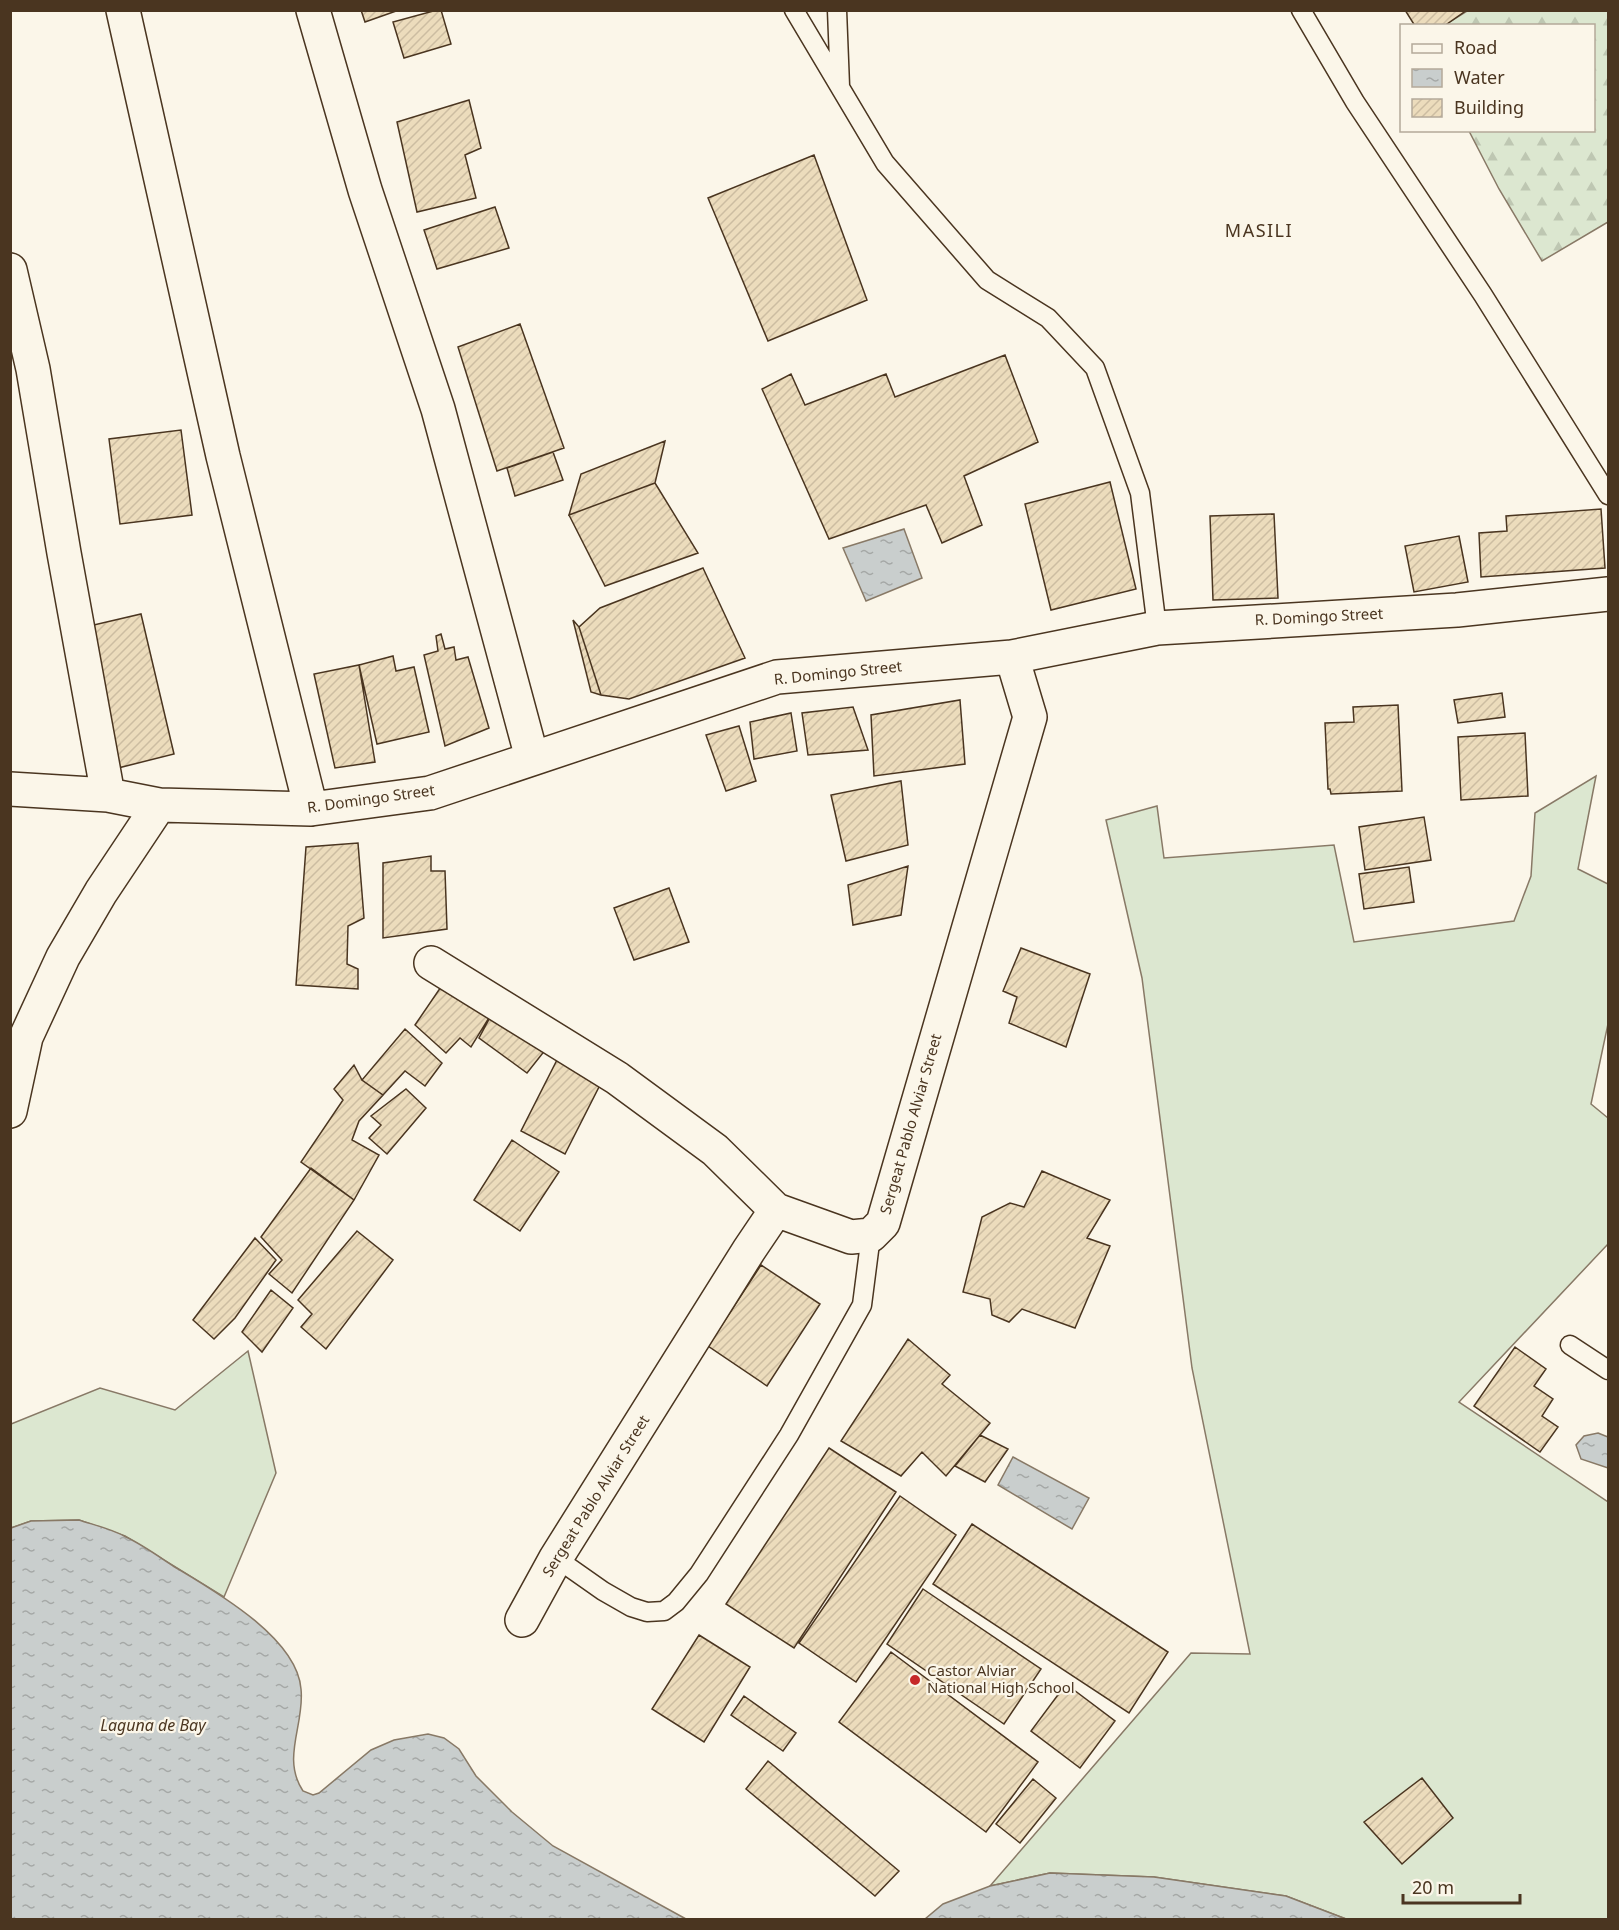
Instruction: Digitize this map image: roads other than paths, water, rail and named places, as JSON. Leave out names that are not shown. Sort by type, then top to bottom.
[{"type":"street","points":[[123,10],[223,456],[311,809]]},
{"type":"street","points":[[313,10],[365,190],[438,409],[532,758]]},
{"type":"street","points":[[10,270],[22,370],[64,553],[108,795]]},
{"type":"street","name":"R. Domingo Street","points":[[10,789],[108,795],[159,805],[311,809],[430,793],[777,677],[1012,657],[1157,628],[1457,610],[1608,594]]},
{"type":"street","name":"Sergeat Pablo Alviar Street","points":[[871,1235],[882,1223],[1030,717],[1012,657]]},
{"type":"street","points":[[10,1111],[26,1037],[63,957],[101,892],[159,805]]},
{"type":"street","points":[[431,963],[617,1078],[715,1149],[776,1210],[851,1237],[871,1235]]},
{"type":"street","name":"Sergeat Pablo Alviar Street","points":[[522,1620],[556,1558],[776,1210]]},
{"type":"lane","points":[[794,10],[885,163],[987,280],[1048,318],[1095,368],[1140,493],[1157,628]]},
{"type":"lane","points":[[837,10],[840,88]]},
{"type":"lane","points":[[1301,10],[1355,102],[1483,295],[1608,495]]},
{"type":"lane","points":[[556,1558],[603,1591],[631,1607],[647,1612],[664,1611],[676,1602],[699,1574],[789,1435],[862,1305],[871,1235]]},
{"type":"lane","points":[[1570,1345],[1608,1370]]},
{"type":"water","points":[[904,529],[922,578],[866,601],[843,548]]},
{"type":"water","points":[[1598,1433],[1608,1437],[1608,1468],[1581,1459],[1576,1445],[1584,1436]]},
{"type":"water","points":[[1013,1457],[1089,1498],[1072,1529],[998,1485]]},
{"type":"water","name":"Laguna de Bay","points":[[79,1520],[121,1534],[209,1588],[251,1617],[285,1651],[296,1670],[301,1689],[294,1766],[303,1791],[313,1795],[319,1793],[371,1750],[394,1740],[428,1734],[444,1738],[459,1749],[476,1776],[512,1812],[553,1846],[686,1919],[11,1919],[11,1528],[31,1521]]},
{"type":"water","points":[[1050,1873],[1154,1877],[1286,1896],[1346,1919],[925,1919],[943,1904],[990,1886]]},
{"type":"place","name":"Castor Alviar National High School","points":[[915,1680]]},
{"type":"district","name":"MASILI","points":[[1259,231]]}]
